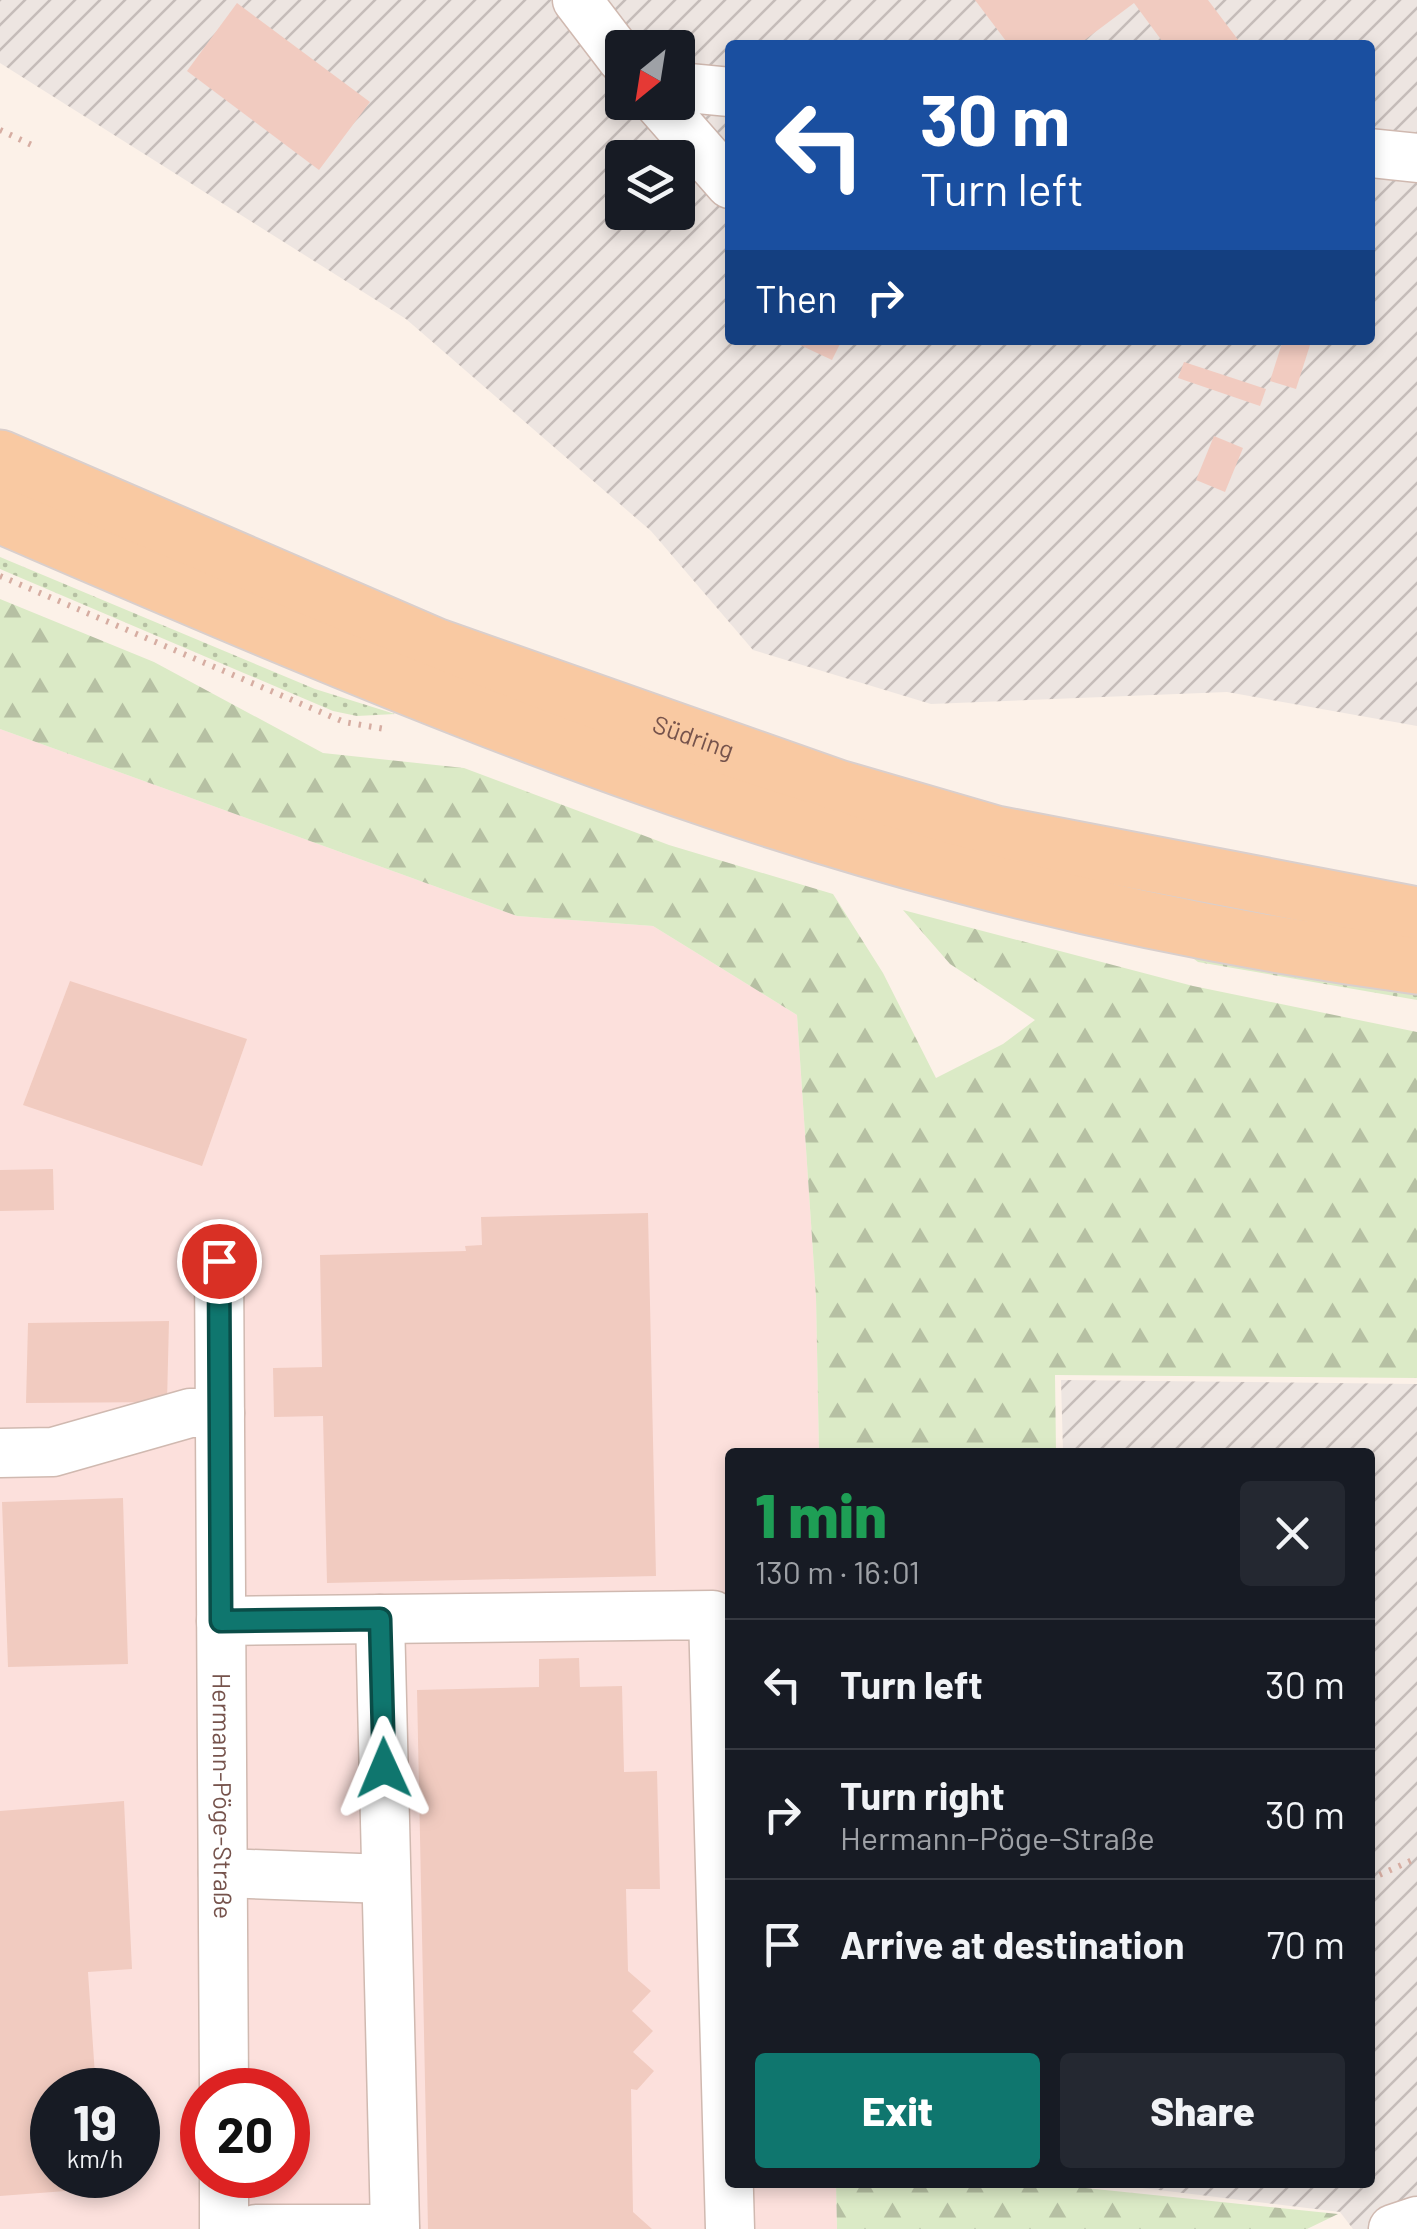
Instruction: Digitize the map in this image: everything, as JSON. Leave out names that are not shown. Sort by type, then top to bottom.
[{"type":"main road","name":"Südring","points":[[0,458],[436,646],[838,788],[996,834],[1417,915]]},
{"type":"main road","name":"Südring","points":[[0,515],[529,734],[887,854],[1170,924],[1417,966]]},
{"type":"main road","points":[[0,530],[54,538]]},
{"type":"street","points":[[577,0],[605,37]]},
{"type":"street","points":[[695,89],[725,92]]},
{"type":"street","points":[[674,120],[725,178]]},
{"type":"street","points":[[1375,154],[1417,158]]},
{"type":"street","name":"Hermann-Pöge-Straße","points":[[219,1261],[224,2068]]},
{"type":"street","points":[[0,1453],[53,1452],[190,1412],[220,1413]]},
{"type":"street","points":[[221,1621],[713,1614],[725,2048]]},
{"type":"street","points":[[256,2229],[395,2228],[380,1619]]},
{"type":"street","points":[[223,1873],[386,1880]]},
{"type":"street","points":[[729,2188],[730,2229]]},
{"type":"street","points":[[224,2198],[224,2229]]},
{"type":"street","points":[[1393,2229],[1417,2220]]},
{"type":"path","points":[[0,130],[34,146]]},
{"type":"path","points":[[1375,1878],[1417,1858]]},
{"type":"shaded area","points":[[0,0],[1417,0],[1417,726],[1227,692],[931,704],[753,650],[651,531],[406,319],[0,63]]},
{"type":"shaded area","points":[[0,729],[517,916],[653,926],[797,1015],[816,1297],[819,1448],[725,1448],[725,2188],[836,2188],[837,2229],[0,2229]]},
{"type":"shaded area","points":[[1061,1380],[1417,1384],[1417,2229],[1353,2229],[1340,2212],[1142,2188],[1375,2188],[1375,1448],[1063,1448]]},
{"type":"green space","points":[[0,557],[315,689],[395,714],[357,716],[333,711],[0,569]]},
{"type":"green space","points":[[0,599],[154,662],[323,753],[464,768],[669,845],[833,894],[883,973],[936,1078],[1003,1044],[1035,1020],[950,964],[903,910],[1193,986],[1417,1032],[1417,1378],[1055,1375],[1056,1448],[819,1448],[816,1297],[797,1015],[653,926],[517,916],[0,729]]},
{"type":"green space","points":[[1189,955],[1417,987],[1417,1000],[1198,962]]},
{"type":"green space","points":[[836,2188],[1086,2188],[1338,2214],[1307,2229],[837,2229]]},
{"type":"building","points":[[975,0],[1208,0],[1238,40],[1161,40],[1134,3],[1085,40],[1005,40]]},
{"type":"building","points":[[237,3],[370,102],[319,170],[187,71]]},
{"type":"building","points":[[800,345],[840,345],[832,360]]},
{"type":"building","points":[[1281,345],[1310,345],[1296,389],[1270,381]]},
{"type":"building","points":[[1184,362],[1266,389],[1260,406],[1178,378]]},
{"type":"building","points":[[1214,436],[1243,448],[1225,492],[1196,480]]},
{"type":"building","points":[[70,981],[247,1039],[202,1166],[23,1105]]},
{"type":"building","points":[[53,1169],[54,1210],[0,1211],[0,1170]]},
{"type":"building","points":[[648,1213],[656,1576],[327,1583],[323,1416],[274,1417],[273,1368],[322,1367],[320,1255],[466,1251],[465,1246],[482,1245],[481,1217]]},
{"type":"building","points":[[169,1321],[167,1402],[26,1403],[28,1323]]},
{"type":"building","points":[[123,1498],[128,1664],[8,1667],[2,1502]]},
{"type":"building","points":[[579,1658],[580,1687],[622,1686],[624,1772],[657,1771],[660,1889],[626,1889],[628,1971],[651,1991],[632,2011],[653,2031],[633,2052],[654,2071],[637,2090],[631,2089],[633,2212],[652,2229],[428,2229],[417,1690],[539,1687],[539,1659]]},
{"type":"building","points":[[124,1801],[132,1969],[88,1972],[95,2068],[30,2068],[30,2194],[0,2196],[0,1811]]},
{"type":"route","points":[[219,1261],[221,1621],[380,1619],[384,1768]]}]
